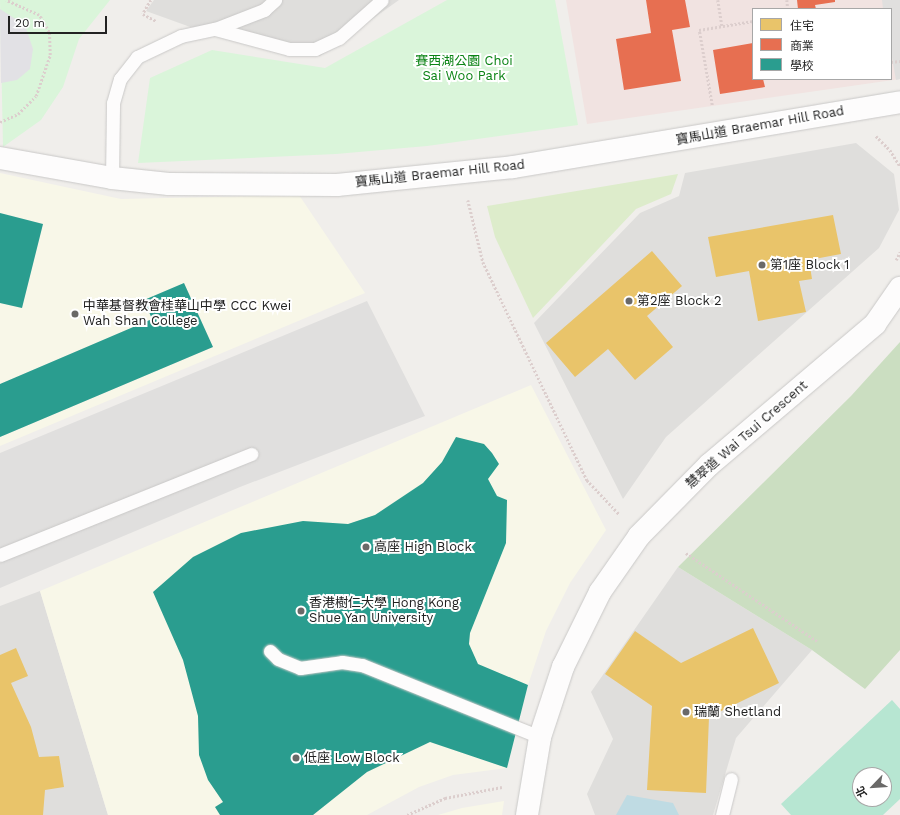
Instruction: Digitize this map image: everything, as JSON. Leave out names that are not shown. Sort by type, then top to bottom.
[{"type":"street","name":"寶馬山道 Braemar Hill Road","points":[[0,158],[112,178],[228,185],[337,185],[433,178],[900,102]]},
{"type":"street","name":"慧翠道 Wai Tsui Crescent","points":[[527,815],[540,737],[563,667],[596,599],[639,536],[709,465],[875,324],[900,288]]},
{"type":"lane","points":[[112,178],[113,103],[126,69],[137,57],[181,36],[215,29],[264,10],[275,0]]},
{"type":"lane","points":[[215,29],[289,49],[315,49],[340,38],[382,0]]},
{"type":"lane","points":[[0,555],[251,454]]},
{"type":"lane","points":[[270,650],[278,659],[300,668],[342,662],[362,665],[540,737]]},
{"type":"lane","points":[[722,815],[731,779]]},
{"type":"path","points":[[0,122],[18,114],[36,96],[50,55],[49,32],[39,15],[6,0]]},
{"type":"path","points":[[718,0],[722,26]]},
{"type":"path","points":[[712,106],[699,30],[752,21]]},
{"type":"path","points":[[890,150],[900,166]]},
{"type":"path","points":[[467,198],[483,262],[587,480],[614,509]]},
{"type":"path","points":[[686,553],[817,641]]},
{"type":"path","points":[[407,815],[444,798],[508,787]]},
{"type":"shaded area","points":[[154,0],[399,0],[320,56],[207,33],[146,11]]},
{"type":"shaded area","points":[[566,0],[900,0],[900,79],[587,124]]},
{"type":"shaded area","points":[[882,0],[900,0],[900,79],[896,80],[892,58],[892,8],[883,8]]},
{"type":"shaded area","points":[[0,9],[25,25],[33,49],[30,69],[17,80],[1,83]]},
{"type":"shaded area","points":[[856,143],[894,174],[899,210],[879,248],[666,437],[623,499],[534,323],[640,213],[679,196],[685,173]]},
{"type":"shaded area","name":"中華基督教會桂華山中學 CCC Kwei Wah Shan College","points":[[0,173],[121,199],[299,195],[365,293],[0,446],[0,437],[213,347],[184,283],[144,300],[152,319],[0,384],[0,303],[22,308],[43,224],[0,213]]},
{"type":"shaded area","points":[[367,301],[425,416],[240,487],[0,588],[0,453]]},
{"type":"shaded area","name":"香港樹仁大學 Hong Kong Shue Yan University","points":[[531,385],[606,530],[570,583],[546,631],[528,685],[507,768],[453,775],[419,787],[367,815],[108,815],[40,591]]},
{"type":"shaded area","points":[[678,567],[812,650],[736,738],[713,815],[595,815],[587,794],[613,739],[591,692]]},
{"type":"shaded area","points":[[40,591],[108,815],[0,815],[0,606]]},
{"type":"shaded area","points":[[504,801],[502,815],[438,815],[462,808]]},
{"type":"green space","points":[[0,0],[110,0],[79,39],[63,87],[41,120],[3,147]]},
{"type":"green space","name":"賽西湖公園 Choi Sai Woo Park","points":[[447,0],[555,0],[578,125],[427,146],[336,154],[138,163],[150,78],[212,50],[325,68]]},
{"type":"green space","points":[[678,174],[671,194],[636,209],[533,318],[495,237],[487,206]]},
{"type":"green space","points":[[900,342],[900,650],[865,689],[812,650],[678,567],[851,396]]},
{"type":"green space","points":[[892,700],[900,709],[900,799],[892,807],[892,767],[852,767],[852,807],[892,807],[883,815],[791,815],[781,804]]},
{"type":"water","points":[[627,795],[673,803],[679,815],[616,815]]},
{"type":"building: 住宅","name":"第1座 Block 1","points":[[833,215],[841,254],[809,260],[812,279],[799,281],[806,312],[758,321],[749,271],[716,277],[708,237]]},
{"type":"building: 住宅","name":"第2座 Block 2","points":[[652,251],[682,286],[647,316],[673,347],[635,380],[608,349],[575,377],[546,343]]},
{"type":"building: 住宅","name":"瑞蘭 Shetland","points":[[753,628],[779,683],[709,717],[706,793],[647,790],[652,706],[605,674],[635,631],[681,663]]},
{"type":"building: 住宅","points":[[16,648],[28,676],[11,683],[31,727],[39,757],[59,756],[64,787],[45,790],[43,815],[0,815],[0,655]]},
{"type":"building: 商業","points":[[646,0],[685,0],[690,27],[672,30],[681,81],[624,90],[616,39],[651,33]]},
{"type":"building: 商業","points":[[797,0],[835,0],[835,2],[815,5],[816,8],[798,8]]},
{"type":"building: 商業","points":[[752,43],[752,80],[763,80],[765,87],[720,94],[713,50]]},
{"type":"building: 學校","points":[[0,213],[43,224],[22,308],[0,303]]},
{"type":"building: 學校","points":[[184,283],[213,347],[0,437],[0,384],[152,319],[144,300]]},
{"type":"building: 學校","points":[[456,437],[484,444],[492,453],[499,464],[488,479],[497,496],[507,500],[506,543],[470,633],[469,644],[478,664],[528,685],[507,768],[430,742],[367,772],[313,815],[220,815],[215,807],[223,802],[208,780],[199,755],[198,716],[183,660],[153,592],[193,557],[241,533],[303,521],[348,524],[375,515],[423,483],[442,462]]},
{"type":"place","name":"第1座 Block 1","points":[[762,265]]},
{"type":"place","name":"第2座 Block 2","points":[[629,301]]},
{"type":"place","name":"中華基督教會桂華山中學 CCC Kwei Wah Shan College","points":[[75,314]]},
{"type":"place","name":"高座 High Block","points":[[366,547]]},
{"type":"place","name":"香港樹仁大學 Hong Kong Shue Yan University","points":[[301,611]]},
{"type":"place","name":"瑞蘭 Shetland","points":[[686,712]]},
{"type":"place","name":"低座 Low Block","points":[[296,758]]}]
